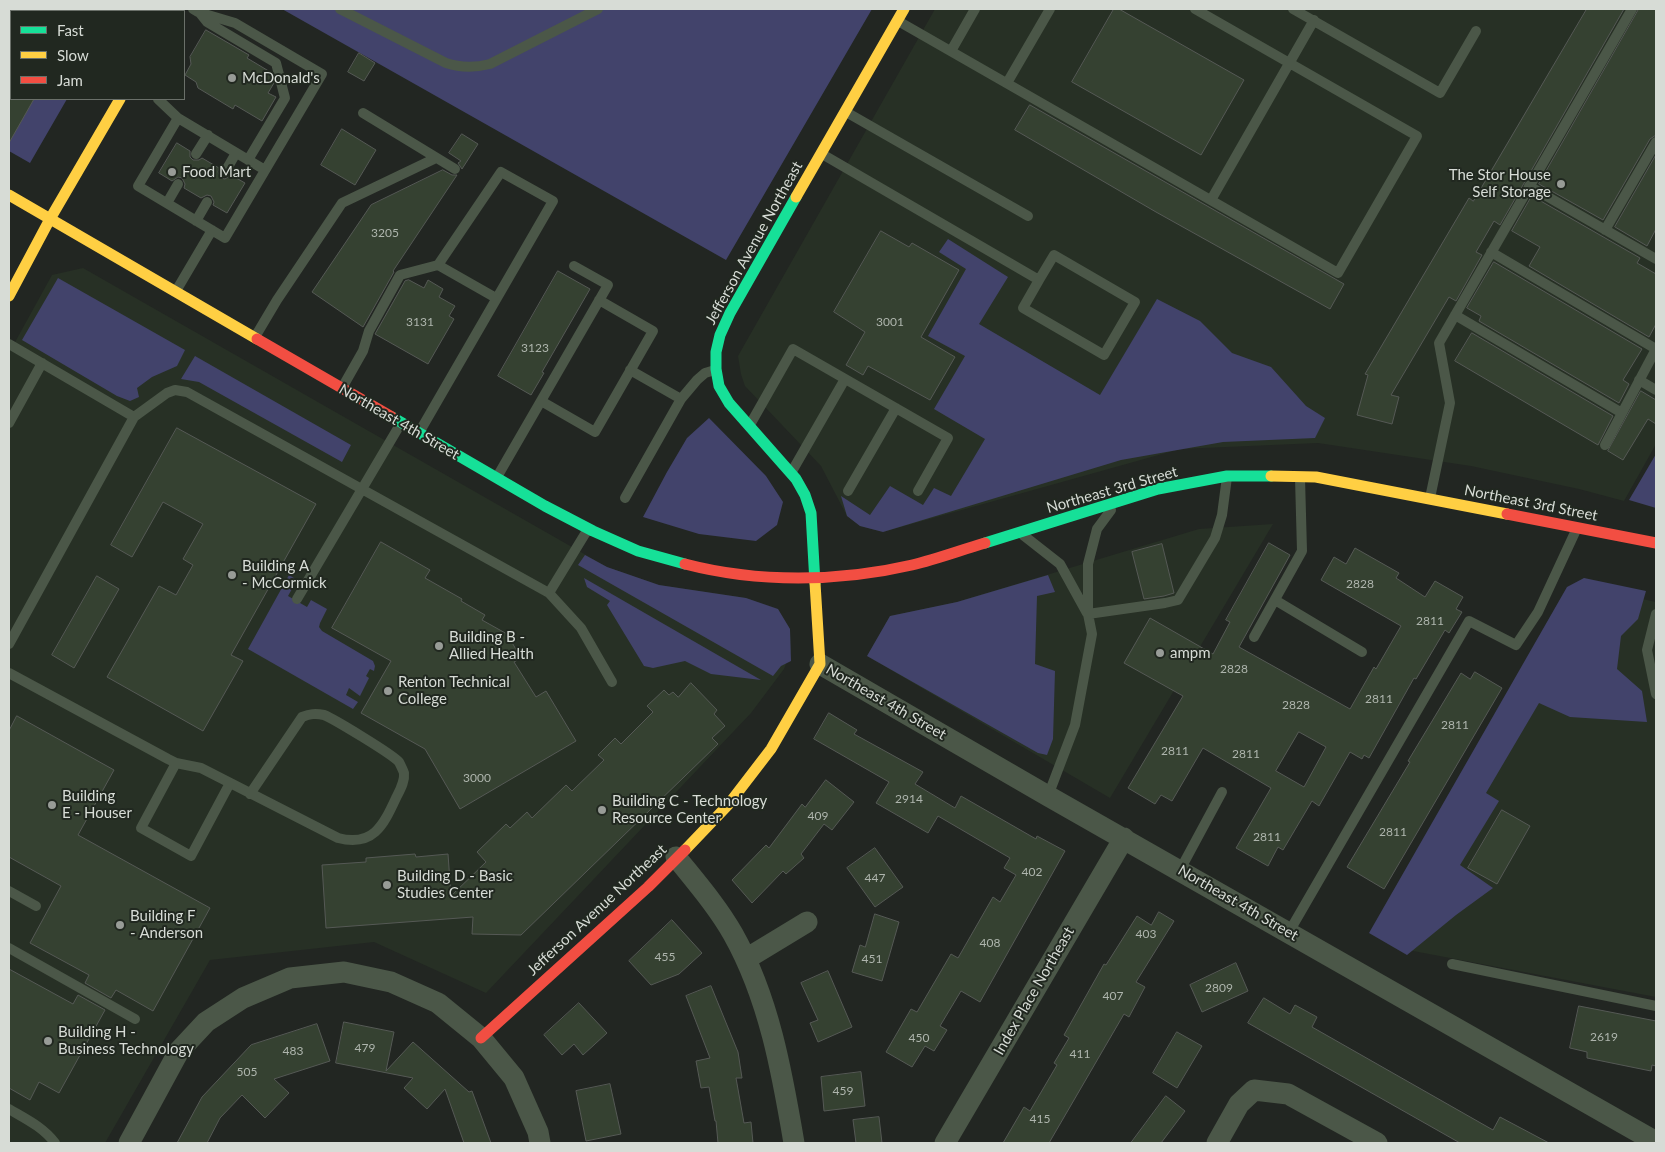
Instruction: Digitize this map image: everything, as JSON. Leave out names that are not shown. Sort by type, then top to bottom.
[{"type":"main road","name":"Jefferson Avenue Northeast","points":[[481,1038],[648,887],[728,805],[771,749],[820,664],[811,512],[805,495],[791,474],[729,403],[719,386],[716,352],[720,335],[730,313],[904,9]]},
{"type":"main road","points":[[9,296],[50,219],[119,100]]},
{"type":"main road","name":"Northeast 4th Street","points":[[9,195],[496,478],[588,529],[638,551],[713,571],[781,578],[815,577]]},
{"type":"main road","name":"Northeast 3rd Street","points":[[815,577],[853,575],[912,565],[1158,489],[1227,476],[1316,477],[1656,543]]},
{"type":"street","name":"Northeast 4th Street","points":[[820,664],[1656,1142]]},
{"type":"street","name":"Index Place Northeast","points":[[945,1143],[1124,838]]},
{"type":"street","points":[[676,857],[712,902],[746,959],[759,991],[783,1078],[794,1143]]},
{"type":"street","points":[[746,959],[807,922]]},
{"type":"street","points":[[129,1143],[179,1051],[206,1022],[243,998],[290,978],[344,972],[391,982],[438,1003],[481,1038],[514,1078],[538,1132],[540,1143]]},
{"type":"street","points":[[1217,1143],[1239,1104],[1254,1090],[1288,1094],[1377,1143]]},
{"type":"lane","points":[[340,9],[446,63],[464,68],[490,64],[598,9]]},
{"type":"lane","points":[[951,51],[975,9]]},
{"type":"lane","points":[[1007,83],[1050,9]]},
{"type":"lane","points":[[897,20],[1338,274],[1417,136],[1196,9]]},
{"type":"lane","points":[[1294,9],[1440,93],[1476,31]]},
{"type":"lane","points":[[1430,499],[1450,403],[1439,343],[1632,9]]},
{"type":"lane","points":[[178,118],[138,186],[225,238],[322,74],[235,23],[196,10]]},
{"type":"lane","points":[[196,10],[207,22],[276,63],[285,98],[248,160]]},
{"type":"lane","points":[[1211,200],[1314,20]]},
{"type":"lane","points":[[159,100],[178,118],[266,170]]},
{"type":"lane","points":[[845,111],[1028,216]]},
{"type":"lane","points":[[363,113],[455,169]]},
{"type":"lane","points":[[196,154],[208,135]]},
{"type":"lane","points":[[1605,230],[1656,142]]},
{"type":"lane","points":[[225,172],[236,153]]},
{"type":"lane","points":[[821,154],[1039,280]]},
{"type":"lane","points":[[255,338],[277,300],[342,204],[436,158]]},
{"type":"lane","points":[[342,388],[363,351],[369,331],[400,275],[438,265],[501,172],[544,196],[552,201],[419,433]]},
{"type":"lane","points":[[167,203],[178,184]]},
{"type":"lane","points":[[1529,186],[1656,260]]},
{"type":"lane","points":[[196,220],[207,202]]},
{"type":"lane","points":[[175,292],[212,230]]},
{"type":"lane","points":[[1491,252],[1656,349],[1605,445]]},
{"type":"lane","points":[[1054,255],[1134,302],[1104,355],[1022,308],[1039,280],[1054,255]]},
{"type":"lane","points":[[438,265],[496,298]]},
{"type":"lane","points":[[496,478],[608,285],[574,266]]},
{"type":"lane","points":[[541,401],[595,432],[653,331],[599,300]]},
{"type":"lane","points":[[1455,315],[1622,413]]},
{"type":"lane","points":[[9,344],[134,417]]},
{"type":"lane","points":[[749,426],[793,349],[948,438],[918,491]]},
{"type":"lane","points":[[9,423],[42,363]]},
{"type":"lane","points":[[625,498],[681,399],[705,373],[716,369]]},
{"type":"lane","points":[[630,370],[681,399]]},
{"type":"lane","points":[[791,474],[845,379]]},
{"type":"lane","points":[[1639,380],[1656,390]]},
{"type":"lane","points":[[9,644],[134,417],[167,393],[175,390],[187,392],[549,593],[581,628],[612,682]]},
{"type":"lane","points":[[848,491],[896,408]]},
{"type":"lane","points":[[297,600],[401,423]]},
{"type":"lane","points":[[1088,614],[1178,600],[1215,538],[1222,515],[1227,476]]},
{"type":"lane","points":[[1254,637],[1302,551],[1300,477]]},
{"type":"lane","points":[[1048,796],[1075,725],[1092,634],[1088,614],[1088,564],[1098,529],[1116,502]]},
{"type":"lane","points":[[1289,932],[1469,621],[1516,645],[1538,612],[1577,527]]},
{"type":"lane","points":[[549,593],[588,529]]},
{"type":"lane","points":[[1021,532],[1060,564],[1088,614]]},
{"type":"lane","points":[[1275,600],[1362,652]]},
{"type":"lane","points":[[1656,614],[1647,650],[1656,694]]},
{"type":"lane","points":[[9,673],[176,763],[201,768],[250,794],[338,838],[351,842],[362,840],[376,832],[385,823],[403,784],[404,773],[398,762],[386,752],[325,716],[311,713],[302,716],[250,794]]},
{"type":"lane","points":[[176,763],[141,828],[191,856],[230,783]]},
{"type":"lane","points":[[1180,870],[1222,792]]},
{"type":"lane","points":[[9,891],[36,906]]},
{"type":"lane","points":[[9,948],[135,1019]]},
{"type":"lane","points":[[1452,964],[1656,1006]]},
{"type":"lane","points":[[9,1109],[38,1126],[55,1143]]},
{"type":"shaded area","points":[[9,9],[119,9],[10,10],[10,100],[66,100],[30,163],[9,151]]},
{"type":"shaded area","points":[[282,9],[872,9],[726,260]]},
{"type":"shaded area","points":[[935,9],[1656,9],[1656,444],[1624,501],[1579,489],[1471,466],[1318,443],[1180,449],[883,532],[860,526],[847,516],[821,466],[745,386],[738,356]]},
{"type":"shaded area","points":[[948,239],[1008,277],[979,324],[1100,395],[1157,299],[1200,321],[1232,353],[1271,367],[1306,406],[1325,418],[1315,438],[1223,442],[1121,460],[883,532],[860,526],[847,516],[841,496],[870,515],[890,486],[923,505],[934,488],[951,496],[985,439],[934,409],[965,356],[928,336],[966,269],[939,252]]},
{"type":"shaded area","name":"Renton Technical College","points":[[83,268],[607,567],[659,585],[746,598],[778,610],[790,629],[791,651],[784,669],[751,713],[486,993],[374,942],[210,960],[105,1143],[9,1143],[9,353],[52,275]]},
{"type":"shaded area","points":[[58,278],[185,350],[177,366],[152,377],[137,388],[139,397],[130,401],[117,396],[22,340]]},
{"type":"shaded area","points":[[195,356],[351,445],[342,462],[199,382],[181,379]]},
{"type":"shaded area","points":[[709,418],[766,476],[783,502],[777,525],[756,541],[699,534],[643,517],[687,438]]},
{"type":"shaded area","points":[[1656,454],[1656,508],[1629,500]]},
{"type":"shaded area","points":[[1273,524],[1110,798],[867,656],[890,616],[957,602],[1199,529]]},
{"type":"shaded area","points":[[585,555],[607,567],[659,585],[746,598],[778,609],[790,629],[791,661],[781,666],[773,676],[578,565]]},
{"type":"shaded area","points":[[289,575],[297,580],[288,596],[307,607],[311,600],[327,609],[319,627],[322,631],[373,661],[374,671],[370,669],[366,676],[369,678],[360,696],[349,688],[346,695],[358,702],[353,709],[248,649]]},
{"type":"shaded area","points":[[1048,575],[1055,592],[1037,596],[1035,664],[1055,671],[1053,739],[1047,755],[1038,753],[867,656],[890,616],[957,602]]},
{"type":"shaded area","points":[[584,578],[761,680],[711,674],[685,661],[653,668],[644,666],[607,605],[610,601],[587,587]]},
{"type":"shaded area","points":[[1584,578],[1646,591],[1638,619],[1621,636],[1617,669],[1642,691],[1647,722],[1570,717],[1539,703],[1486,793],[1499,801],[1460,865],[1493,888],[1407,955],[1369,933],[1567,587]]},
{"type":"shaded area","points":[[1597,589],[1656,602],[1656,997],[1392,947]]},
{"type":"building","points":[[1114,9],[1119,9],[1244,80],[1201,155],[1072,82]]},
{"type":"building","points":[[1587,9],[1624,9],[1500,225],[1494,221],[1476,252],[1482,255],[1456,301],[1449,297],[1391,395],[1399,397],[1392,424],[1357,415],[1368,375],[1365,374],[1469,198],[1473,201]]},
{"type":"building","points":[[1639,9],[1656,9],[1656,135],[1650,139],[1603,220],[1539,184]]},
{"type":"building","name":"McDonald's","points":[[206,30],[249,55],[247,58],[272,73],[274,83],[268,93],[276,97],[262,121],[235,105],[233,109],[198,88],[196,82],[185,75],[191,64],[190,57]]},
{"type":"building","points":[[359,53],[375,63],[364,81],[348,72]]},
{"type":"building","points":[[9,99],[33,100],[9,143]]},
{"type":"building","points":[[1030,105],[1344,284],[1330,309],[1156,212],[1015,130]]},
{"type":"building","points":[[342,129],[376,150],[355,185],[321,165]]},
{"type":"building","points":[[462,134],[478,144],[462,169],[458,163],[461,161],[449,153]]},
{"type":"building","points":[[177,143],[190,151],[190,157],[193,160],[202,158],[219,168],[218,172],[221,178],[225,179],[231,175],[245,183],[227,213],[213,205],[214,202],[211,196],[207,195],[201,198],[184,188],[185,184],[182,178],[178,177],[172,181],[159,173]]},
{"type":"building","points":[[1656,155],[1656,229],[1647,246],[1615,227]]},
{"type":"building","points":[[443,170],[452,175],[457,175],[393,271],[363,327],[312,292],[371,205]]},
{"type":"building","points":[[1532,196],[1640,258],[1637,263],[1656,274],[1656,324],[1649,337],[1529,266],[1540,247],[1512,231]]},
{"type":"building","points":[[881,231],[909,247],[912,243],[959,270],[921,337],[955,357],[930,400],[868,366],[863,375],[846,365],[865,332],[834,312]]},
{"type":"building","points":[[1494,262],[1642,349],[1623,380],[1629,384],[1619,403],[1479,321],[1481,316],[1467,308]]},
{"type":"building","points":[[558,271],[590,289],[542,372],[544,373],[531,395],[498,376]]},
{"type":"building","points":[[409,280],[424,288],[428,280],[443,289],[439,297],[455,306],[449,316],[454,319],[428,364],[375,334],[405,281]]},
{"type":"building","points":[[1472,333],[1613,416],[1598,445],[1455,361]]},
{"type":"building","points":[[1641,391],[1656,400],[1656,424],[1648,419],[1623,460],[1608,451]]},
{"type":"building","name":"Building A - McCormick","points":[[177,428],[316,504],[231,655],[243,661],[203,731],[107,677],[159,586],[176,595],[193,565],[183,559],[203,524],[163,502],[132,557],[111,545]]},
{"type":"building","name":"Building B - Allied Health","points":[[381,542],[430,570],[425,578],[462,599],[461,601],[485,615],[482,620],[507,634],[521,658],[514,662],[536,697],[546,691],[576,741],[460,809],[425,749],[361,713],[391,661],[332,628]]},
{"type":"building","points":[[1269,543],[1290,555],[1239,647],[1350,709],[1374,667],[1376,669],[1401,626],[1321,580],[1334,557],[1346,564],[1355,548],[1399,573],[1396,578],[1425,597],[1435,581],[1463,597],[1456,609],[1462,612],[1449,633],[1445,630],[1416,679],[1414,678],[1369,758],[1364,755],[1362,759],[1350,752],[1319,806],[1312,801],[1283,850],[1278,847],[1268,866],[1236,848],[1271,788],[1203,748],[1172,801],[1161,795],[1155,804],[1128,788],[1183,696],[1124,663],[1150,618],[1213,654],[1230,622],[1226,620]],"holes":[[[1299,732],[1326,747],[1304,787],[1276,771]]]},
{"type":"building","points":[[1162,544],[1174,593],[1144,599],[1132,552]]},
{"type":"building","points":[[97,576],[119,589],[74,668],[52,655]]},
{"type":"building","points":[[1475,672],[1502,688],[1384,889],[1347,867],[1461,673],[1470,679]]},
{"type":"building","name":"Building C - Technology Resource Center","points":[[691,683],[717,710],[714,714],[725,726],[712,738],[718,744],[521,935],[472,934],[473,917],[326,928],[322,865],[366,862],[366,858],[415,854],[416,857],[448,854],[451,896],[486,862],[477,852],[506,824],[510,828],[527,812],[532,818],[566,785],[572,791],[604,760],[598,755],[615,738],[621,744],[653,712],[647,706],[664,690],[669,695],[673,692],[678,697]]},
{"type":"building","points":[[829,713],[857,730],[854,734],[923,772],[915,784],[955,808],[961,796],[1036,839],[1037,836],[1065,851],[980,1002],[961,991],[940,1026],[947,1030],[934,1051],[925,1046],[912,1067],[886,1052],[911,1009],[917,1012],[951,954],[958,958],[993,897],[1000,902],[1016,875],[1004,868],[1010,858],[938,816],[928,833],[876,803],[889,782],[814,739]]},
{"type":"building","points":[[17,716],[114,770],[78,835],[210,908],[153,1011],[116,990],[111,998],[85,983],[89,975],[30,943],[61,886],[9,857],[9,731]]},
{"type":"building","points":[[826,780],[854,802],[832,830],[824,824],[801,854],[804,858],[786,874],[783,871],[752,903],[732,880],[766,845],[769,848],[802,804],[805,807]]},
{"type":"building","points":[[1502,810],[1530,826],[1497,884],[1468,868]]},
{"type":"building","points":[[875,848],[903,887],[875,907],[847,868]]},
{"type":"building","points":[[1159,912],[1174,921],[1136,982],[1145,987],[1129,1017],[1124,1014],[1049,1143],[1003,1143],[1024,1107],[1030,1111],[1057,1065],[1054,1063],[1069,1038],[1064,1035],[1104,964],[1106,965],[1137,916],[1151,925]]},
{"type":"building","points":[[875,914],[899,922],[882,981],[852,972],[860,945],[865,947]]},
{"type":"building","points":[[672,920],[702,953],[679,974],[651,985],[629,961]]},
{"type":"building","points":[[1236,963],[1248,991],[1202,1012],[1190,985]]},
{"type":"building","name":"Building H - Business Technology","points":[[9,969],[73,1004],[78,995],[105,1010],[59,1093],[39,1082],[30,1100],[9,1088]]},
{"type":"building","points":[[828,971],[852,1027],[818,1042],[810,1023],[818,1020],[801,983]]},
{"type":"building","points":[[711,986],[738,1052],[742,1078],[736,1078],[744,1123],[751,1122],[753,1143],[718,1143],[716,1121],[709,1087],[701,1088],[696,1061],[710,1058],[686,996]]},
{"type":"building","points":[[1264,998],[1290,1014],[1295,1005],[1317,1017],[1312,1027],[1493,1130],[1500,1117],[1549,1143],[1460,1143],[1248,1023]]},
{"type":"building","points":[[579,1003],[607,1033],[583,1055],[574,1044],[562,1055],[544,1035]]},
{"type":"building","points":[[1579,1006],[1656,1021],[1656,1066],[1652,1065],[1651,1071],[1587,1058],[1587,1052],[1570,1048]]},
{"type":"building","points":[[344,1022],[394,1032],[386,1071],[413,1042],[469,1092],[472,1091],[491,1143],[464,1143],[445,1089],[427,1109],[404,1088],[413,1078],[336,1063]]},
{"type":"building","points":[[317,1024],[330,1061],[274,1079],[289,1093],[265,1118],[242,1095],[220,1118],[207,1143],[177,1143],[202,1097],[251,1045]]},
{"type":"building","points":[[1177,1032],[1202,1046],[1177,1088],[1153,1073]]},
{"type":"building","points":[[861,1072],[865,1106],[824,1111],[821,1077]]},
{"type":"building","points":[[610,1084],[621,1134],[586,1141],[576,1091]]},
{"type":"building","points":[[1166,1096],[1185,1111],[1161,1143],[1131,1143]]},
{"type":"building","points":[[879,1117],[882,1143],[856,1143],[853,1120]]},
{"type":"traffic: fast","points":[[796,197],[730,313],[720,335],[716,352],[716,369],[719,386],[729,403],[796,479],[805,495],[811,513],[815,583]]},
{"type":"traffic: fast","points":[[392,417],[545,506],[593,531],[638,551],[685,564]]},
{"type":"traffic: fast","points":[[985,543],[1158,489],[1227,476],[1271,476]]},
{"type":"traffic: slow","points":[[796,197],[904,9]]},
{"type":"traffic: slow","points":[[9,296],[50,219],[119,100]]},
{"type":"traffic: slow","points":[[9,195],[257,339]]},
{"type":"traffic: slow","points":[[1271,476],[1316,477],[1507,514]]},
{"type":"traffic: slow","points":[[685,850],[728,805],[771,749],[820,664],[815,583]]},
{"type":"traffic: jam","points":[[257,339],[392,417]]},
{"type":"traffic: jam","points":[[1507,514],[1656,543]]},
{"type":"traffic: jam","points":[[685,564],[741,575],[770,577],[799,578],[856,575],[912,565],[985,543]]},
{"type":"traffic: jam","points":[[481,1038],[648,887],[685,850]]},
{"type":"place","name":"McDonald's","points":[[232,78]]},
{"type":"place","name":"Food Mart","points":[[172,172]]},
{"type":"place","name":"The Stor House Self Storage","points":[[1561,184]]},
{"type":"place","name":"Building A - McCormick","points":[[232,575]]},
{"type":"place","name":"Building B - Allied Health","points":[[439,646]]},
{"type":"place","name":"ampm","points":[[1160,653]]},
{"type":"place","name":"Renton Technical College","points":[[388,691]]},
{"type":"place","name":"Building E - Houser","points":[[52,805]]},
{"type":"place","name":"Building C - Technology Resource Center","points":[[602,810]]},
{"type":"place","name":"Building D - Basic Studies Center","points":[[387,885]]},
{"type":"place","name":"Building F - Anderson","points":[[120,925]]},
{"type":"place","name":"Building H - Business Technology","points":[[48,1041]]}]
